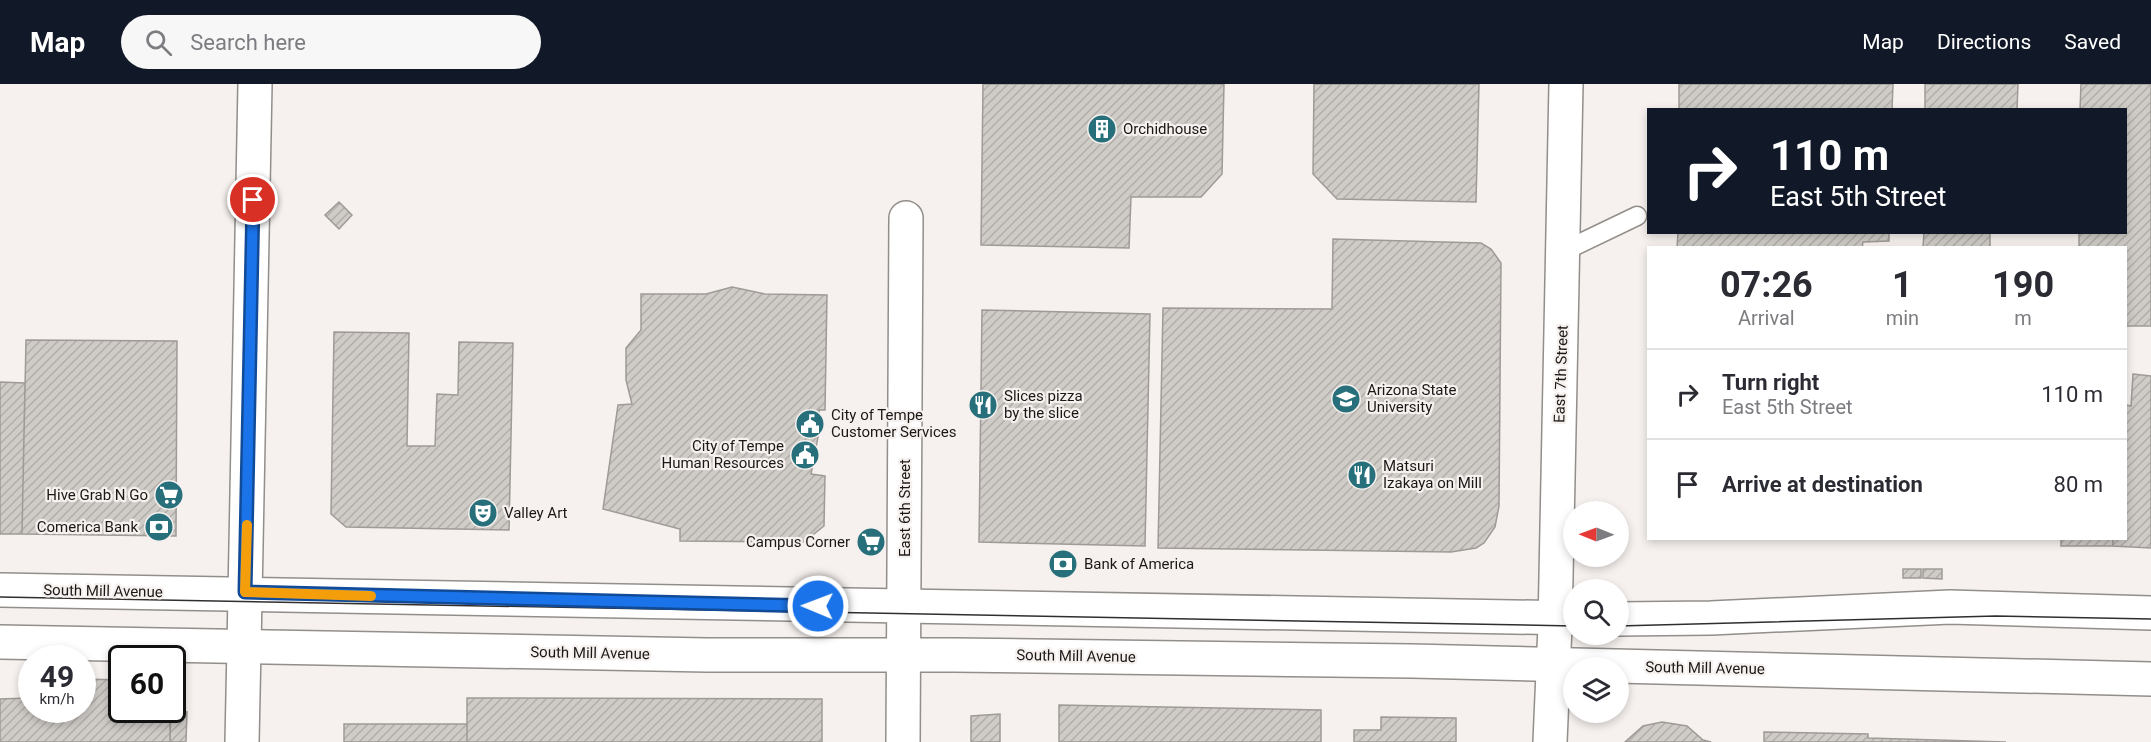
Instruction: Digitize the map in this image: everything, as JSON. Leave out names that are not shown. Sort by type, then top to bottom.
[{"type":"main road","points":[[242,742],[255,84]]},
{"type":"main road","name":"East 7th Street","points":[[1565,579],[1566,84]]},
{"type":"main road","name":"East 6th Street","points":[[903,742],[906,218]]},
{"type":"main road","name":"South Mill Avenue","points":[[0,590],[245,592],[1563,618]]},
{"type":"main road","points":[[1629,619],[1712,618],[1950,607],[2151,613]]},
{"type":"main road","name":"East 7th Street","points":[[1550,742],[1554,664],[1563,626]]},
{"type":"main road","name":"South Mill Avenue","points":[[0,642],[707,655],[903,654],[1554,664],[2151,679]]},
{"type":"lane","points":[[1564,251],[1637,216]]},
{"type":"building","name":"Orchidhouse","points":[[983,84],[1224,84],[1222,174],[1201,197],[1131,197],[1129,248],[981,245]]},
{"type":"building","points":[[1314,84],[1479,84],[1476,202],[1337,199],[1313,174]]},
{"type":"building","points":[[1679,84],[1893,84],[1892,108],[1679,108]]},
{"type":"building","points":[[1925,84],[2018,84],[2017,108],[1925,108]]},
{"type":"building","points":[[2081,84],[2151,84],[2151,326],[2127,326],[2127,246],[2079,246],[2079,234],[2127,234],[2127,108],[2080,108]]},
{"type":"building","points":[[339,202],[352,215],[339,229],[325,215]]},
{"type":"building","points":[[1678,234],[1889,234],[1889,241],[1863,242],[1862,246],[1677,246]]},
{"type":"building","points":[[1924,234],[1990,234],[1990,246],[1923,246]]},
{"type":"building","points":[[1333,239],[1481,243],[1491,249],[1501,263],[1499,506],[1495,527],[1484,543],[1476,548],[1451,552],[1158,548],[1163,308],[1332,309]]},
{"type":"building","points":[[732,287],[765,294],[827,295],[825,410],[819,410],[818,437],[811,474],[825,476],[824,526],[804,542],[680,541],[680,529],[603,509],[618,405],[632,404],[626,380],[626,348],[641,330],[641,294],[706,294]]},
{"type":"building","points":[[982,310],[1150,314],[1145,546],[979,542]]},
{"type":"building","points":[[334,332],[409,333],[407,446],[435,446],[437,394],[458,395],[459,342],[513,343],[509,530],[346,527],[331,514]]},
{"type":"building","points":[[26,340],[177,341],[176,536],[22,534]]},
{"type":"building","points":[[2133,374],[2151,376],[2151,548],[2113,546],[2113,540],[2127,540],[2127,405],[2131,406]]},
{"type":"building","points":[[0,382],[25,383],[22,534],[0,534]]},
{"type":"building","points":[[2061,540],[2113,540],[2113,546],[2061,546]]},
{"type":"building","points":[[1903,569],[1921,569],[1921,578],[1903,578]]},
{"type":"building","points":[[1923,569],[1942,569],[1942,579],[1923,578]]},
{"type":"building","points":[[96,679],[108,680],[108,723],[171,723],[170,742],[0,742],[0,699],[18,698],[18,723],[96,723]]},
{"type":"building","points":[[467,698],[822,699],[822,742],[467,742]]},
{"type":"building","points":[[1059,705],[1321,710],[1321,742],[1059,742]]},
{"type":"building","points":[[187,712],[186,742],[170,742],[170,723],[186,723]]},
{"type":"building","points":[[1000,714],[1000,742],[971,742],[971,716]]},
{"type":"building","points":[[1381,717],[1456,718],[1456,742],[1354,742],[1354,730],[1381,730]]},
{"type":"building","points":[[1662,722],[1687,726],[1703,740],[1711,742],[1625,742],[1643,726]]},
{"type":"building","points":[[344,724],[467,724],[467,742],[344,742]]},
{"type":"building","points":[[1764,732],[1868,734],[1868,738],[2006,742],[1764,742]]},
{"type":"tram line","points":[[0,597],[1563,626]]},
{"type":"tram line","points":[[1629,626],[1996,616],[2151,619]]},
{"type":"slow traffic","points":[[247,525],[245,592],[371,596]]},
{"type":"place","name":"Orchidhouse","points":[[1102,129]]},
{"type":"place","name":"Arizona State University","points":[[1346,399]]},
{"type":"place","name":"Slices pizza by the slice","points":[[983,405]]},
{"type":"place","name":"City of Tempe Customer Services","points":[[810,424]]},
{"type":"place","name":"City of Tempe Human Resources","points":[[805,455]]},
{"type":"place","name":"Matsuri Izakaya on Mill","points":[[1362,475]]},
{"type":"place","name":"Hive Grab N Go","points":[[169,495]]},
{"type":"place","name":"Valley Art","points":[[483,513]]},
{"type":"place","name":"Comerica Bank","points":[[159,527]]},
{"type":"place","name":"Campus Corner","points":[[871,542]]},
{"type":"place","name":"Bank of America","points":[[1063,564]]},
{"type":"route","points":[[253,200],[245,592],[818,606]]}]
